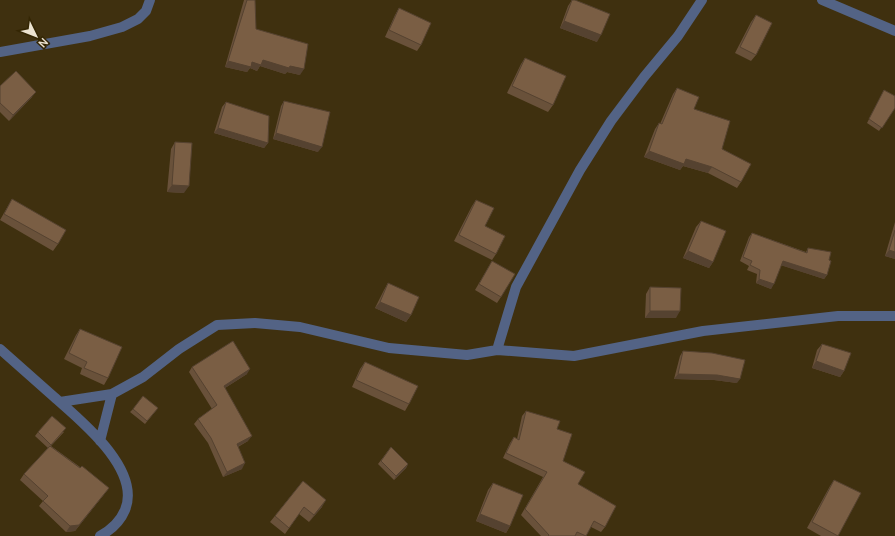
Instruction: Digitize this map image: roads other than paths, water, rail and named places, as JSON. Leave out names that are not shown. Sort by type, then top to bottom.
[{"type":"street","points":[[0,52],[90,36],[122,27],[138,19],[146,11],[150,0]]},
{"type":"street","points":[[497,350],[516,287],[580,170],[611,121],[644,77],[678,36],[702,0]]},
{"type":"street","points":[[822,0],[895,31]]},
{"type":"street","points":[[60,402],[112,394],[143,377],[179,349],[217,325],[255,323],[300,327],[389,348],[467,354],[497,350],[574,356],[703,331],[838,316],[895,316]]},
{"type":"street","points":[[0,349],[60,402],[100,441],[119,466],[126,485],[128,503],[121,519],[107,532],[100,536]]},
{"type":"street","points":[[100,441],[112,394]]}]
